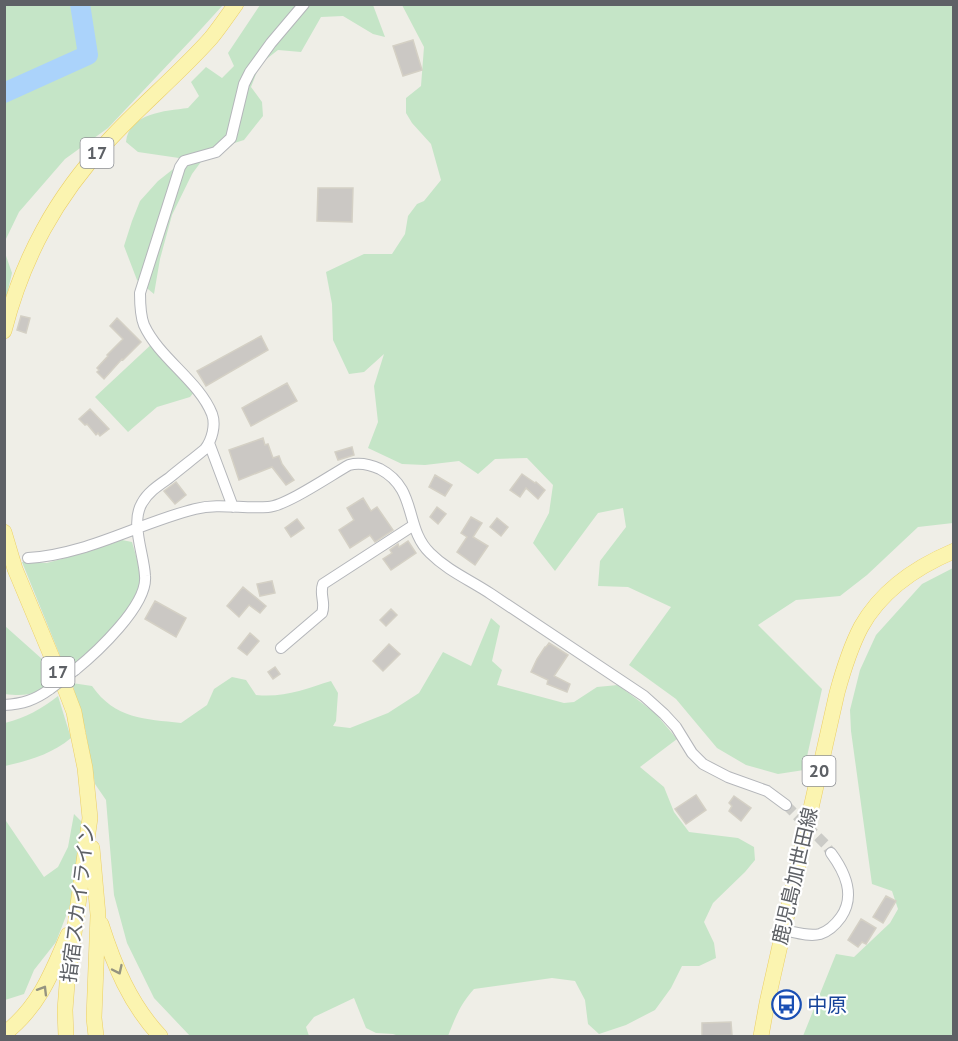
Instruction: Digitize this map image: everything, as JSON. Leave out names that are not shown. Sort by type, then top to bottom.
[{"type":"main road","name":"17","points":[[4,331],[27,261],[48,220],[78,176],[108,140],[212,37],[236,4]]},
{"type":"main road","name":"指宿スカイライン","points":[[4,532],[15,569],[74,712],[85,768],[90,818],[65,1010],[66,1036]]},
{"type":"main road","name":"鹿児島加世田線","points":[[761,1036],[837,693],[853,644],[876,606],[897,585],[917,569],[954,551]]},
{"type":"main road","points":[[90,818],[98,915],[94,1006],[96,1036]]},
{"type":"main road","points":[[4,1034],[28,1012],[41,994],[77,914]]},
{"type":"main road","points":[[98,915],[118,972],[132,999],[160,1036]]},
{"type":"street","points":[[4,705],[22,704],[50,689],[91,657],[134,608],[146,578],[136,528],[140,505],[149,494],[210,443],[213,428],[212,415],[195,389],[152,338],[143,323],[140,293],[180,167],[184,160],[216,152],[231,138],[243,84],[304,4]]},
{"type":"street","points":[[210,443],[233,507]]},
{"type":"street","points":[[28,558],[49,557],[194,509],[212,506],[270,507],[290,499],[349,465],[359,463],[372,465],[385,472],[402,488],[414,525],[427,550],[440,563],[485,590],[644,696],[676,727],[692,753],[703,764],[728,777],[767,790],[786,805]]},
{"type":"street","points":[[281,648],[322,613],[323,584],[414,525]]},
{"type":"street","points":[[783,930],[820,934],[832,928],[844,912],[848,899],[848,886],[845,874],[831,853]]},
{"type":"green space","points":[[5,4],[223,5],[108,128],[65,159],[19,212],[5,241]]},
{"type":"green space","points":[[260,5],[373,5],[385,37],[373,34],[343,16],[321,17],[301,52],[278,50],[260,64],[251,87],[262,102],[263,116],[244,140],[209,151],[192,174],[172,215],[160,259],[154,294],[137,280],[124,246],[140,201],[158,181],[177,166],[179,158],[138,152],[126,142],[129,132],[141,119],[150,115],[188,108],[199,96],[191,82],[206,67],[222,78],[234,66],[228,53]]},
{"type":"green space","points":[[402,5],[953,5],[953,523],[918,527],[867,575],[840,596],[796,600],[758,625],[822,689],[804,770],[778,774],[746,765],[717,748],[676,699],[629,665],[671,607],[628,587],[598,586],[600,561],[626,527],[623,508],[598,513],[555,571],[533,543],[549,513],[553,485],[527,458],[495,459],[478,474],[459,461],[425,465],[402,464],[368,448],[378,422],[374,386],[384,354],[364,372],[349,374],[333,340],[332,304],[326,272],[364,254],[392,254],[405,234],[408,216],[441,180],[431,144],[406,113],[406,98],[421,86],[424,47]]},
{"type":"green space","points":[[5,253],[12,273],[5,303]]},
{"type":"green space","points":[[155,341],[196,390],[190,397],[157,407],[128,432],[95,397]]},
{"type":"green space","points":[[122,540],[132,542],[143,580],[131,606],[67,673],[22,562],[47,563]]},
{"type":"green space","points":[[953,568],[953,1036],[803,1036],[836,954],[854,957],[890,923],[898,909],[892,891],[872,884],[851,731],[850,710],[860,670],[876,635],[922,584]]},
{"type":"green space","points":[[491,618],[500,626],[492,661],[502,670],[497,685],[564,703],[574,702],[597,687],[618,685],[655,713],[677,739],[640,767],[664,787],[674,812],[689,832],[738,838],[754,847],[755,860],[713,903],[704,922],[714,943],[716,958],[699,966],[682,966],[671,988],[655,1010],[626,1025],[599,1034],[588,1024],[585,1000],[575,981],[552,978],[474,989],[462,1005],[448,1036],[399,1036],[376,1033],[366,1028],[354,998],[314,1017],[306,1027],[309,1036],[190,1036],[154,998],[127,943],[114,895],[106,800],[95,784],[85,728],[72,683],[92,686],[101,697],[121,711],[143,718],[181,723],[207,705],[214,689],[232,677],[246,680],[256,695],[266,696],[294,692],[331,681],[338,693],[336,721],[333,726],[350,728],[388,713],[419,693],[443,652],[471,666]]},
{"type":"green space","points":[[5,626],[42,659],[50,669],[55,681],[32,694],[5,694]]},
{"type":"green space","points":[[58,696],[71,738],[40,756],[5,766],[5,723],[33,712]]},
{"type":"green space","points":[[74,814],[85,825],[82,874],[56,942],[34,970],[24,994],[5,1000],[4,818],[44,877],[58,867],[68,847]]},
{"type":"building","points":[[413,40],[422,70],[403,76],[393,46]]},
{"type":"building","points":[[318,188],[353,188],[352,222],[317,221]]},
{"type":"building","points":[[21,316],[30,318],[26,333],[17,330]]},
{"type":"building","points":[[117,318],[141,342],[104,379],[97,372],[99,370],[97,368],[123,339],[110,326]]},
{"type":"building","points":[[261,336],[268,350],[206,386],[197,371]]},
{"type":"building","points":[[287,383],[297,401],[251,426],[242,408]]},
{"type":"building","points":[[90,409],[109,429],[100,436],[79,419]]},
{"type":"building","points":[[263,438],[273,458],[279,456],[294,480],[286,485],[272,467],[239,480],[229,450]]},
{"type":"building","points":[[352,447],[354,455],[338,460],[335,452]]},
{"type":"building","points":[[522,474],[545,490],[538,499],[526,488],[520,497],[510,490]]},
{"type":"building","points":[[435,475],[452,485],[445,496],[429,487]]},
{"type":"building","points":[[176,482],[186,495],[175,504],[164,491]]},
{"type":"building","points":[[363,498],[371,511],[377,507],[393,530],[375,542],[370,535],[350,548],[339,530],[354,520],[347,508]]},
{"type":"building","points":[[437,507],[446,514],[438,524],[430,517]]},
{"type":"building","points":[[471,517],[482,523],[473,537],[488,546],[475,565],[457,552],[467,537],[461,533]]},
{"type":"building","points":[[497,518],[508,527],[501,536],[490,527]]},
{"type":"building","points":[[297,519],[304,528],[291,537],[285,528]]},
{"type":"building","points":[[408,541],[416,553],[391,570],[383,559],[392,553],[390,550],[398,544],[399,547]]},
{"type":"building","points":[[272,581],[275,593],[260,596],[257,584]]},
{"type":"building","points":[[243,587],[266,606],[260,613],[249,605],[239,617],[227,606]]},
{"type":"building","points":[[155,601],[186,618],[176,637],[145,619]]},
{"type":"building","points":[[391,609],[397,615],[386,626],[380,620]]},
{"type":"building","points":[[250,633],[259,641],[247,655],[238,648]]},
{"type":"building","points":[[549,643],[568,655],[554,676],[570,684],[567,692],[547,684],[548,680],[531,672]]},
{"type":"building","points":[[389,644],[400,654],[383,671],[373,661]]},
{"type":"building","points":[[275,667],[280,674],[273,679],[268,672]]},
{"type":"building","points":[[696,795],[706,810],[686,824],[675,809]]},
{"type":"building","points":[[734,796],[751,808],[741,821],[729,811],[732,806],[729,803]]},
{"type":"building","points":[[886,896],[896,901],[883,923],[873,917]]},
{"type":"building","points":[[861,919],[876,928],[866,944],[862,942],[858,947],[848,940]]},
{"type":"building","points":[[731,1022],[732,1035],[702,1036],[702,1023]]},
{"type":"waterway","points":[[4,93],[88,55],[80,4]]},
{"type":"tunnel","points":[[786,805],[831,853]]},
{"type":"place","name":"中原","points":[[786,1005]]}]
